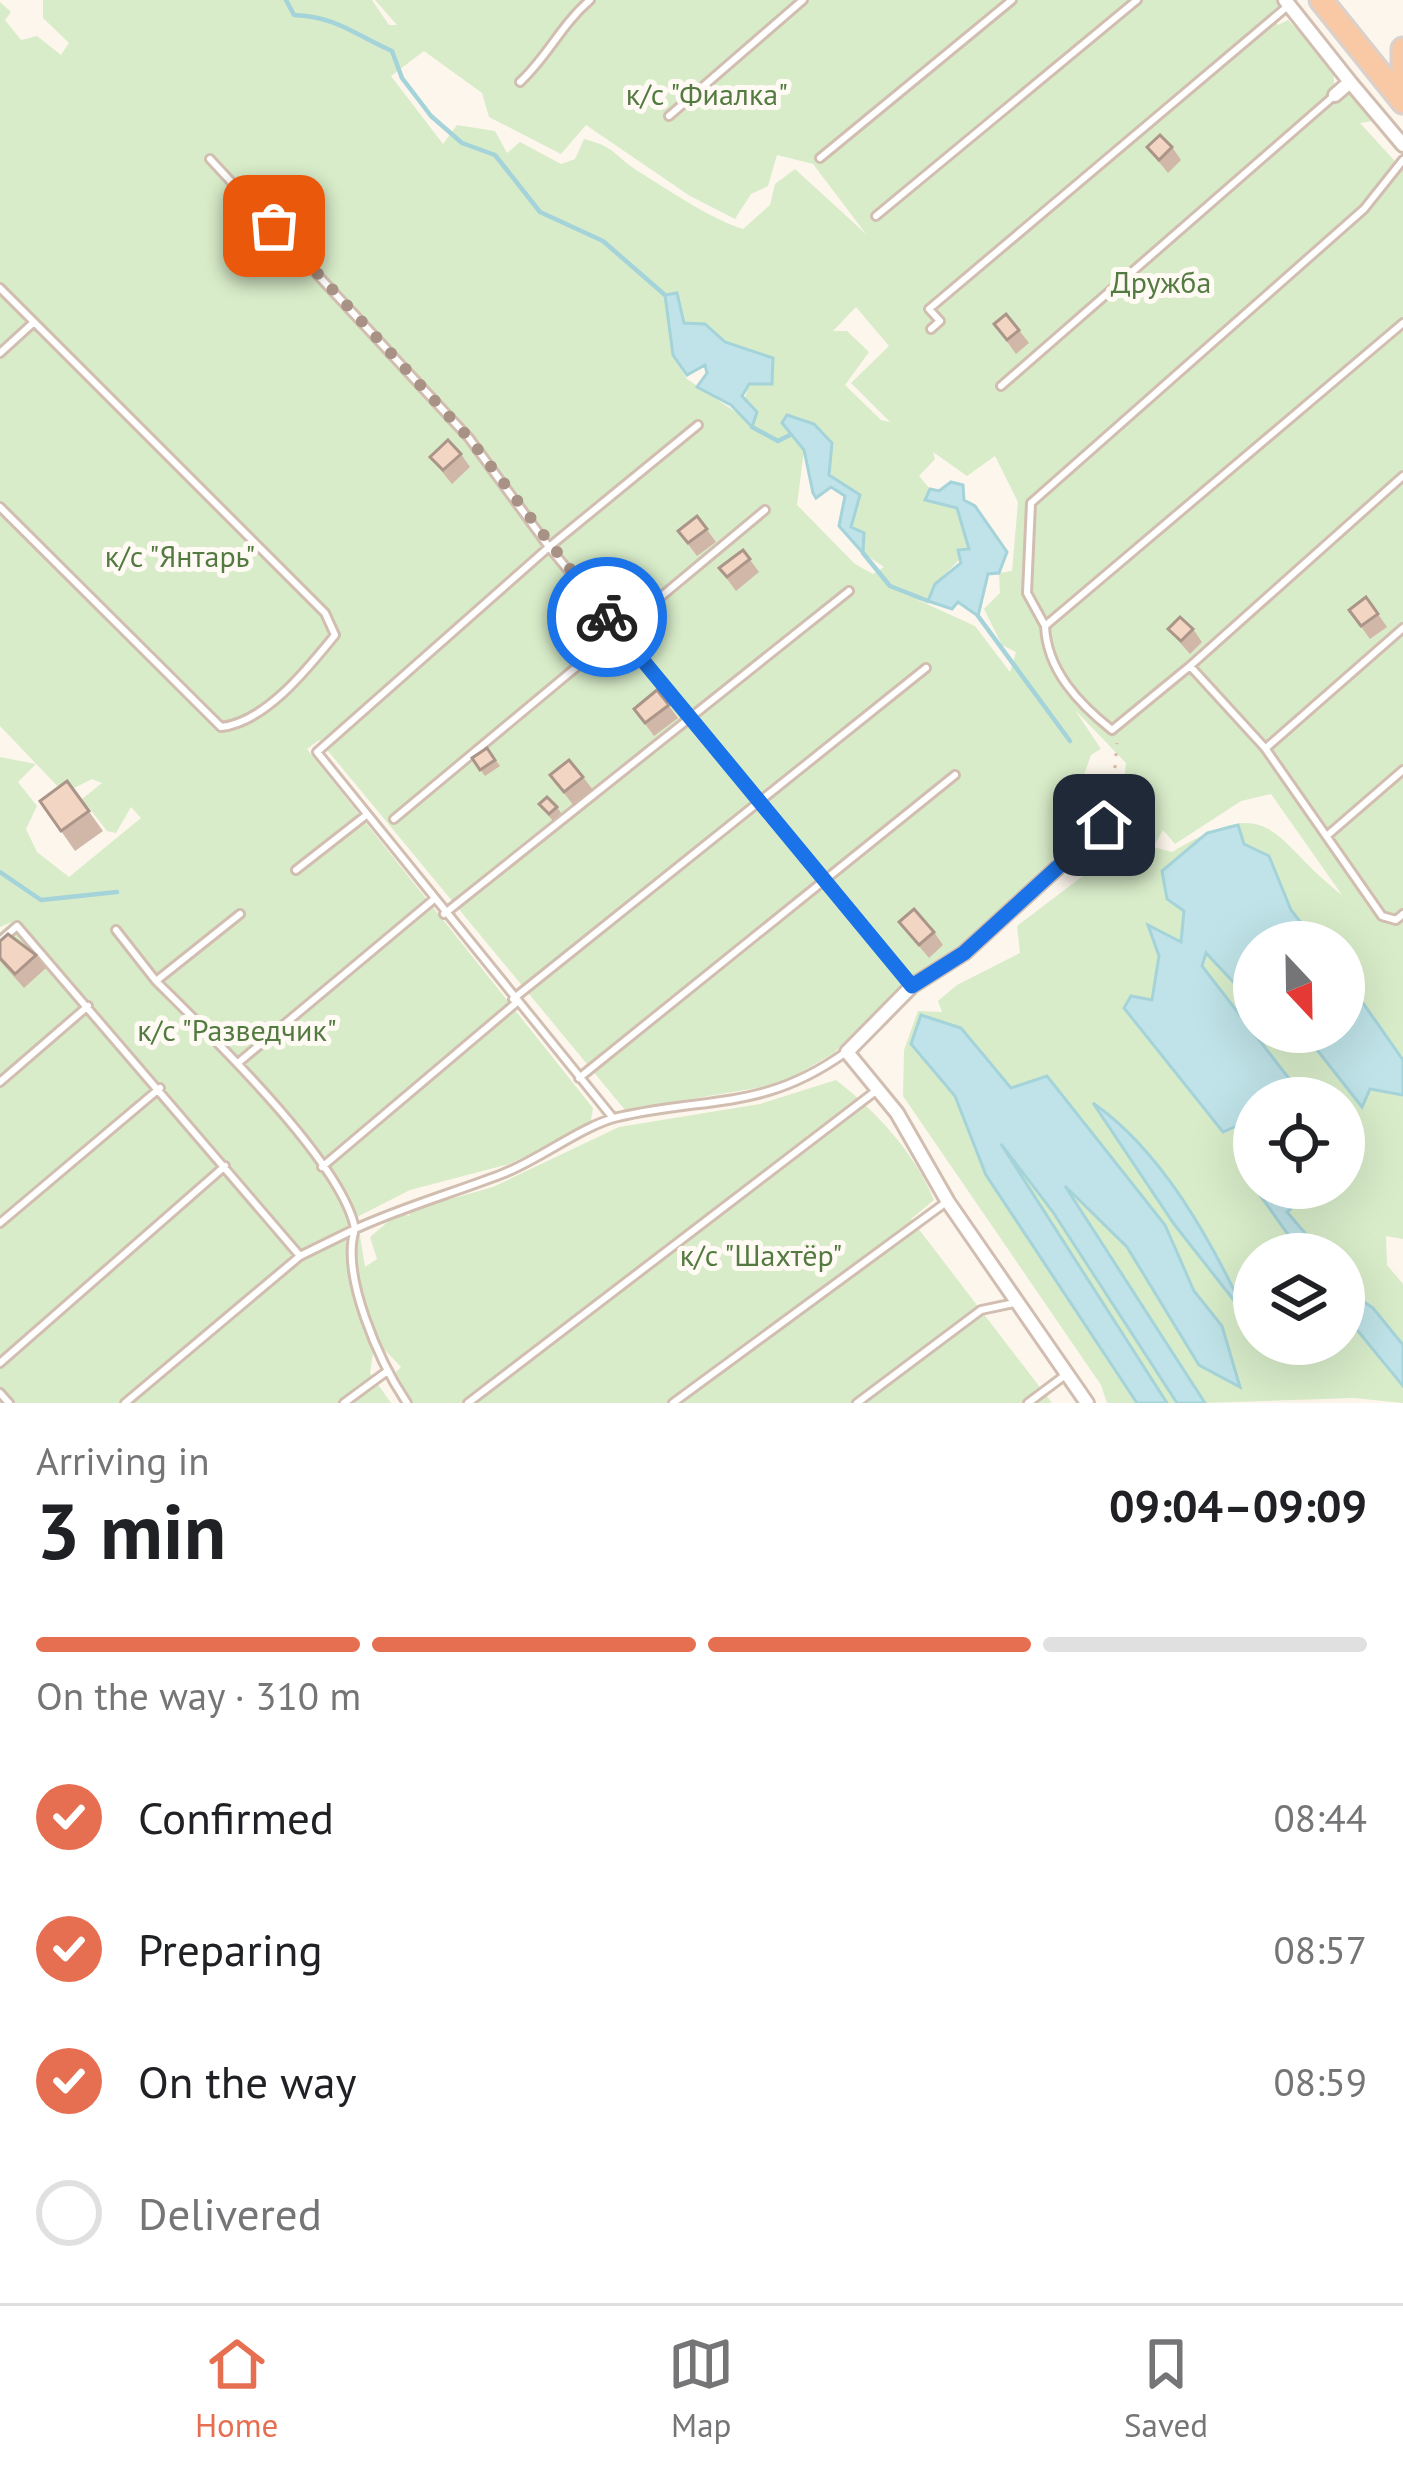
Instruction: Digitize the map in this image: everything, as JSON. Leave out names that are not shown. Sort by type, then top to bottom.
[{"type":"highway","points":[[1321,0],[1403,102]]},
{"type":"highway","points":[[1403,49],[1403,80]]},
{"type":"street","points":[[1287,3],[1403,145]]},
{"type":"street","points":[[1335,95],[1350,82]]},
{"type":"street","points":[[1087,1403],[847,1052],[912,986],[964,953],[1104,825]]},
{"type":"lane","points":[[520,82],[546,58],[563,23],[590,0]]},
{"type":"lane","points":[[669,116],[803,0]]},
{"type":"lane","points":[[820,158],[1012,0]]},
{"type":"lane","points":[[876,216],[1137,0]]},
{"type":"lane","points":[[931,329],[940,321],[929,309],[1287,3]]},
{"type":"lane","points":[[1001,386],[1335,95]]},
{"type":"lane","points":[[210,159],[469,438],[549,547],[912,986]]},
{"type":"lane","points":[[1403,160],[1364,209],[1031,503],[1027,593],[1045,626],[1046,652],[1082,706],[1112,730],[1403,476]]},
{"type":"lane","points":[[0,288],[326,613],[335,635],[301,676],[238,726],[221,728],[0,508]]},
{"type":"lane","points":[[0,353],[34,322]]},
{"type":"lane","points":[[1045,626],[1403,322]]},
{"type":"lane","points":[[613,1118],[317,752],[549,547],[698,425]]},
{"type":"lane","points":[[394,819],[766,510]]},
{"type":"lane","points":[[444,914],[849,591]]},
{"type":"lane","points":[[1265,748],[1403,628]]},
{"type":"lane","points":[[1190,666],[1265,748],[1382,916],[1396,920],[1403,914]]},
{"type":"lane","points":[[322,1167],[758,799],[926,668]]},
{"type":"lane","points":[[1328,835],[1403,770]]},
{"type":"lane","points":[[579,1078],[955,775]]},
{"type":"lane","points":[[296,870],[365,816]]},
{"type":"lane","points":[[238,1063],[433,900]]},
{"type":"lane","points":[[156,981],[240,914]]},
{"type":"lane","points":[[0,941],[17,926],[300,1256]]},
{"type":"lane","points":[[116,930],[156,981],[238,1063],[322,1167],[355,1229],[347,1254],[386,1372],[407,1403]]},
{"type":"lane","points":[[0,1082],[88,1006]]},
{"type":"lane","points":[[125,1403],[300,1256],[355,1229],[424,1198],[503,1174],[613,1118],[756,1098],[805,1082],[847,1052]]},
{"type":"lane","points":[[0,1223],[160,1088]]},
{"type":"lane","points":[[468,1403],[877,1090]]},
{"type":"lane","points":[[0,1363],[225,1166]]},
{"type":"lane","points":[[673,1403],[948,1202]]},
{"type":"lane","points":[[857,1403],[981,1310],[1022,1302]]},
{"type":"lane","points":[[344,1403],[386,1372]]},
{"type":"lane","points":[[1028,1403],[1068,1373]]},
{"type":"lane","points":[[0,1393],[9,1403]]},
{"type":"path","points":[[1104,825],[1114,811],[1119,748],[1112,730]]},
{"type":"green space","points":[[43,0],[372,0],[389,25],[397,25],[375,0],[1278,0],[1281,12],[1270,15],[1278,25],[1288,20],[1333,67],[1335,95],[1339,99],[1348,93],[1370,111],[1372,121],[1360,123],[1403,170],[1403,1060],[1365,1006],[1365,921],[1300,921],[1269,856],[1184,910],[1181,943],[1149,927],[1159,956],[1151,1001],[1223,1131],[1233,1127],[1233,1209],[1269,1209],[1287,1233],[1233,1233],[1233,1365],[1365,1365],[1365,1340],[1403,1386],[1403,1403],[1354,1398],[1205,1403],[1060,1179],[1127,1247],[1199,1365],[1239,1386],[1222,1327],[1194,1291],[1164,1224],[1047,1076],[1012,1089],[961,1028],[912,1044],[955,1096],[986,1175],[1137,1403],[1107,1403],[1101,1385],[903,1096],[904,1050],[918,1011],[942,1012],[938,1001],[957,985],[1020,953],[1017,926],[1105,859],[1091,845],[1121,811],[1126,763],[1075,710],[1101,749],[1091,755],[1084,775],[1107,807],[959,950],[906,980],[834,1053],[781,1084],[625,1110],[319,740],[307,749],[593,1108],[590,1126],[509,1164],[410,1190],[357,1217],[365,1267],[377,1259],[370,1237],[398,1213],[410,1216],[408,1211],[493,1187],[619,1127],[760,1104],[836,1080],[879,1119],[916,1165],[934,1200],[911,1219],[1052,1403],[413,1403],[394,1374],[401,1367],[362,1326],[373,1353],[370,1373],[391,1403],[0,1403],[0,932],[12,922],[0,927],[0,757],[36,764],[18,782],[37,806],[26,829],[37,852],[69,877],[141,818],[131,807],[116,833],[107,831],[82,799],[102,783],[92,779],[64,793],[0,726],[0,2],[11,12],[5,20],[21,40],[37,36],[61,55],[69,43],[43,18]],"holes":[[[424,51],[482,93],[489,117],[561,154],[586,125],[690,196],[735,219],[751,194],[768,186],[777,155],[813,164],[866,234],[795,169],[775,184],[770,205],[743,229],[704,212],[595,142],[584,139],[575,159],[561,164],[520,142],[507,153],[495,131],[457,125],[443,144],[391,76]],[[677,293],[684,323],[705,324],[725,342],[773,359],[749,384],[740,415],[687,379],[673,355]],[[856,307],[889,346],[851,383],[890,422],[881,420],[845,385],[869,352],[847,331],[833,331]],[[790,435],[828,475],[860,495],[850,527],[861,532],[863,553],[884,567],[873,574],[855,564],[797,505],[804,450]],[[933,452],[967,476],[995,456],[1018,502],[1012,571],[999,573],[1000,593],[984,609],[1002,645],[1016,652],[1010,672],[975,626],[918,600],[928,601],[935,584],[969,550],[957,508],[925,499],[930,489],[919,476],[935,459]],[[1271,794],[1342,895],[1283,840],[1252,823],[1206,834],[1172,852],[1153,847],[1163,830],[1175,844],[1241,801]]]},
{"type":"green space","points":[[1206,951],[1233,981],[1233,1005],[1202,965]]},
{"type":"green space","points":[[1269,1053],[1319,1053],[1338,1077],[1288,1077]]},
{"type":"green space","points":[[1370,1089],[1403,1095],[1403,1239],[1386,1236],[1387,1265],[1403,1284],[1403,1345],[1365,1302],[1365,1233],[1305,1233],[1287,1211],[1365,1209],[1365,1098]]},
{"type":"green space","points":[[988,1126],[1053,1212],[1177,1403],[1167,1403]]},
{"type":"water","points":[[677,293],[684,323],[705,324],[725,342],[773,358],[772,384],[749,384],[742,396],[757,412],[752,427],[731,405],[697,387],[707,373],[705,365],[687,375],[673,355],[665,295]]},
{"type":"water","points":[[787,415],[814,424],[832,443],[829,475],[860,495],[851,527],[864,533],[863,553],[839,526],[845,496],[831,487],[816,498],[813,493],[804,450],[782,423]]},
{"type":"water","points":[[951,482],[963,485],[964,500],[975,506],[1007,552],[999,573],[988,574],[978,616],[958,602],[952,609],[928,601],[935,584],[961,563],[958,550],[969,549],[957,508],[925,500],[930,489],[939,491]]},
{"type":"water","points":[[1238,825],[1244,844],[1269,856],[1300,921],[1233,921],[1233,982],[1206,953],[1202,966],[1233,1006],[1233,1053],[1269,1053],[1288,1077],[1233,1077],[1233,1127],[1223,1132],[1124,1008],[1131,996],[1152,1000],[1159,956],[1148,925],[1181,942],[1184,911],[1167,899],[1162,871],[1207,833]]},
{"type":"water","points":[[1365,1006],[1403,1060],[1403,1095],[1370,1089],[1365,1100],[1365,1077],[1338,1077],[1320,1053],[1365,1053]]},
{"type":"water","points":[[921,1015],[961,1028],[1011,1088],[1047,1076],[1165,1225],[1194,1291],[1222,1326],[1240,1387],[1199,1365],[1127,1247],[1065,1186],[1205,1403],[1177,1403],[1053,1212],[1001,1144],[1167,1403],[1137,1403],[986,1175],[955,1096],[911,1044]]},
{"type":"water","points":[[1093,1103],[1163,1172],[1201,1228],[1233,1289],[1233,1299],[1174,1224]]},
{"type":"water","points":[[1270,1209],[1291,1209],[1287,1212],[1305,1233],[1287,1233]]},
{"type":"water","points":[[1365,1302],[1403,1345],[1403,1386],[1365,1340]]},
{"type":"building","points":[[1160,135],[1172,147],[1159,160],[1147,147]]},
{"type":"building","points":[[239,230],[248,241],[236,251],[227,241]]},
{"type":"building","points":[[1006,314],[1019,330],[1007,340],[994,324]]},
{"type":"building","points":[[448,440],[461,454],[443,470],[430,457]]},
{"type":"building","points":[[697,516],[707,529],[688,543],[678,531]]},
{"type":"building","points":[[743,550],[750,559],[727,577],[719,568]]},
{"type":"building","points":[[1366,597],[1378,614],[1361,626],[1349,610]]},
{"type":"building","points":[[1180,617],[1193,629],[1181,641],[1168,629]]},
{"type":"building","points":[[657,690],[669,705],[645,723],[634,709]]},
{"type":"building","points":[[487,748],[495,760],[480,770],[472,758]]},
{"type":"building","points":[[569,760],[583,777],[564,792],[550,775]]},
{"type":"building","points":[[67,781],[89,811],[61,831],[40,801]]},
{"type":"building","points":[[547,797],[557,807],[549,814],[539,804]]},
{"type":"building","points":[[1079,797],[1089,808],[1079,816],[1070,805]]},
{"type":"building","points":[[914,909],[934,932],[919,945],[899,922]]},
{"type":"building","points":[[8,934],[36,955],[15,974],[0,958],[0,941]]},
{"type":"waterway","points":[[286,0],[294,15],[334,23],[392,51],[402,78],[431,116],[462,143],[495,155],[540,212],[603,241],[665,295]]},
{"type":"waterway","points":[[752,427],[778,441],[790,435]]},
{"type":"waterway","points":[[863,553],[890,586],[928,601]]},
{"type":"waterway","points":[[978,616],[1070,741]]},
{"type":"waterway","points":[[0,872],[41,900],[117,892]]},
{"type":"way so far","points":[[274,226],[469,438],[607,617]]},
{"type":"route","points":[[607,617],[912,986],[964,953],[1104,825]]},
{"type":"park label","name":"к/с \"Фиалка\"","points":[[707,93]]},
{"type":"park label","name":"Дружба","points":[[1161,281]]},
{"type":"park label","name":"к/с \"Янтарь\"","points":[[180,555]]},
{"type":"park label","name":"к/с \"Разведчик\"","points":[[237,1029]]},
{"type":"park label","name":"к/с \"Шахтёр\"","points":[[761,1254]]}]
